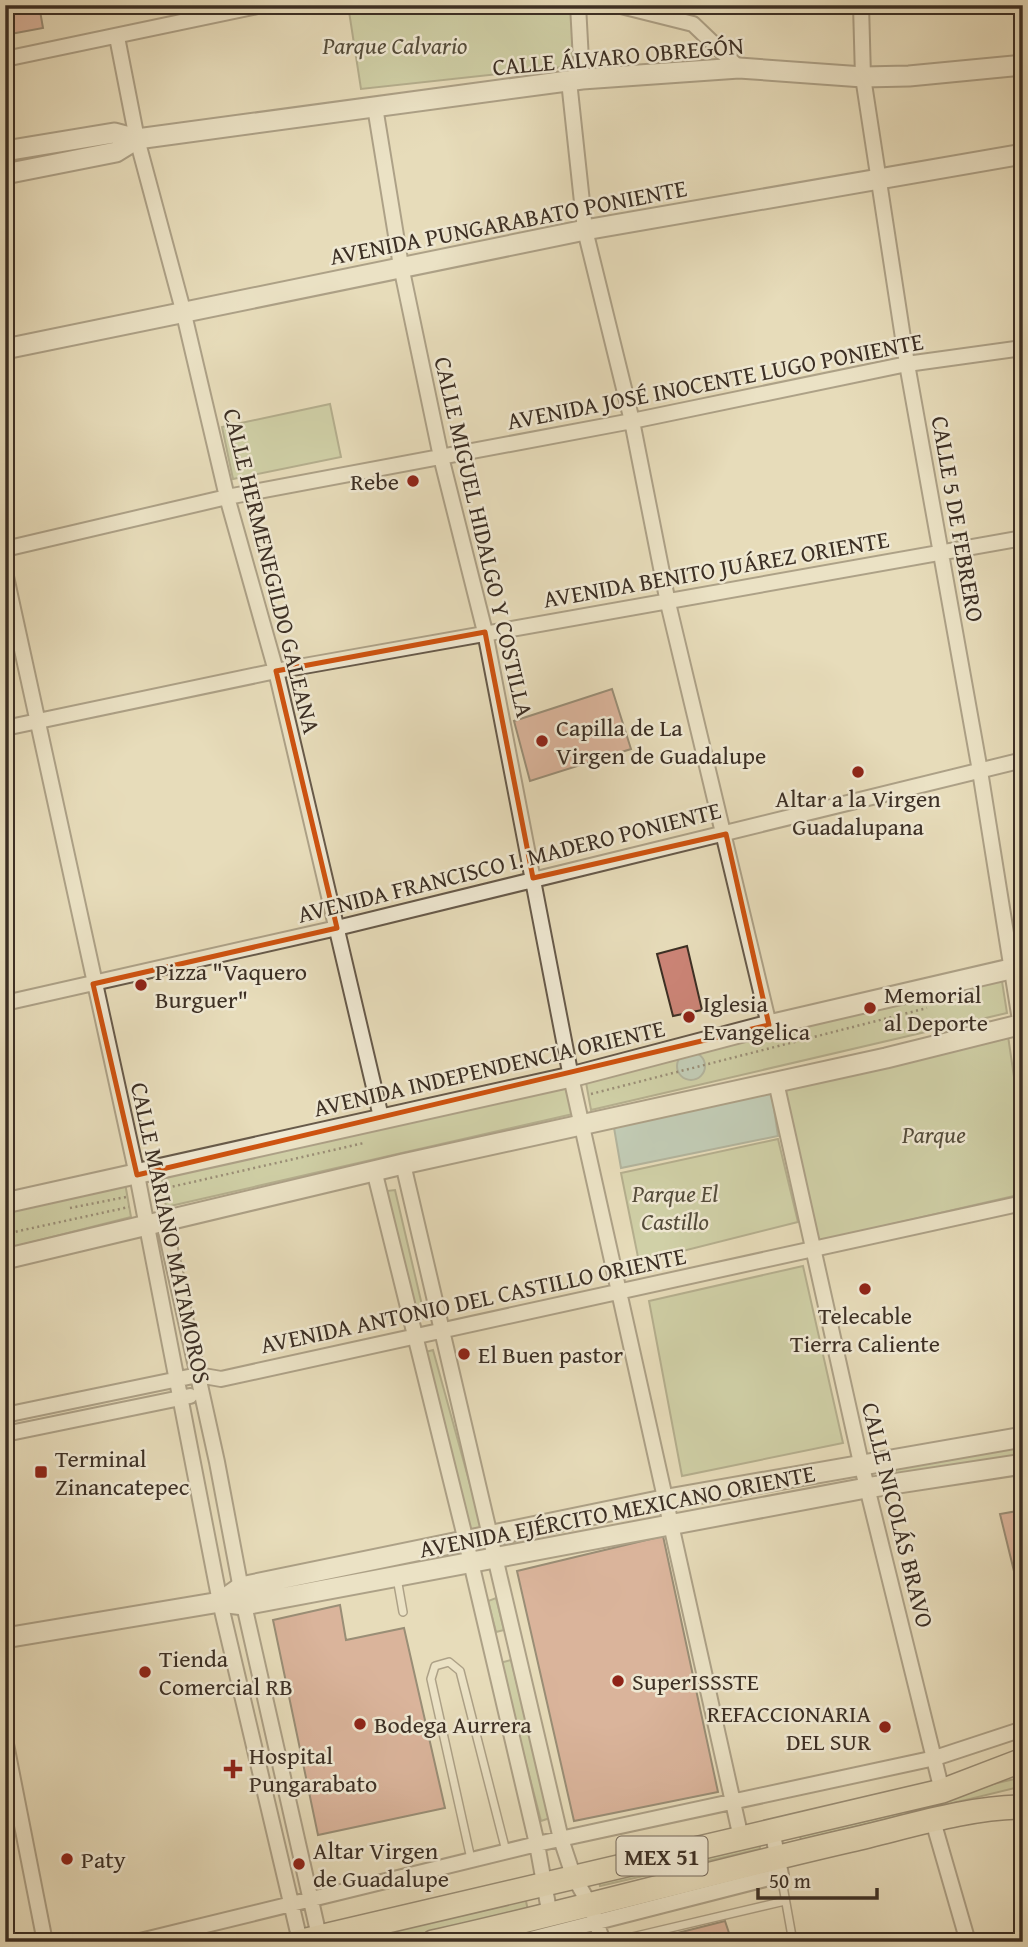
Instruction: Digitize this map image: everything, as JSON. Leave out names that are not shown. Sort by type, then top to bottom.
[{"type":"main road","name":"MEX 51","points":[[306,1940],[573,1875],[942,1791],[1023,1760]]},
{"type":"main road","name":"MEX 51","points":[[433,1942],[550,1916],[594,1914],[779,1866],[933,1821],[1023,1807]]},
{"type":"street","points":[[5,60],[262,5]]},
{"type":"street","points":[[578,5],[576,80],[585,230],[632,421],[668,603],[726,834],[769,1025]]},
{"type":"street","points":[[617,5],[693,24],[739,68]]},
{"type":"street","name":"CALLE 5 DE FEBRERO","points":[[861,5],[863,77],[907,364],[1016,967],[1022,1029]]},
{"type":"street","name":"CALLE HERMENEGILDO GALEANA","points":[[117,37],[136,139],[183,310],[227,497],[276,671],[381,1117]]},
{"type":"street","name":"CALLE ÁLVARO OBREGÓN","points":[[136,139],[576,80],[739,68],[863,77],[909,76],[1023,65]]},
{"type":"street","name":"CALLE MIGUEL HIDALGO Y COSTILLA","points":[[375,107],[401,266],[440,457],[485,632],[581,1122],[674,1525],[741,1838]]},
{"type":"street","points":[[5,151],[114,132],[136,139]]},
{"type":"street","points":[[5,174],[116,152],[136,139]]},
{"type":"street","name":"AVENIDA PUNGARABATO PONIENTE","points":[[5,349],[183,310],[585,230],[1023,154]]},
{"type":"street","name":"AVENIDA JOSÉ INOCENTE LUGO PONIENTE","points":[[5,549],[227,497],[632,421],[907,364],[1023,348]]},
{"type":"street","name":"AVENIDA BENITO JUÁREZ ORIENTE","points":[[5,728],[276,671],[1023,538]]},
{"type":"street","name":"CALLE MARIANO MATAMOROS","points":[[5,572],[93,984],[138,1175],[155,1224],[198,1375],[242,1596],[310,1898],[306,1940]]},
{"type":"street","name":"AVENIDA FRANCISCO I. MADERO PONIENTE","points":[[5,1003],[337,928],[1023,760]]},
{"type":"street","name":"AVENIDA INDEPENDENCIA ORIENTE","points":[[5,1203],[138,1175],[381,1117],[572,1077],[769,1025],[1016,967]]},
{"type":"street","points":[[5,1259],[581,1122],[1022,1029]]},
{"type":"street","name":"CALLE NICOLÁS BRAVO","points":[[776,1083],[866,1488],[942,1791]]},
{"type":"street","points":[[403,1164],[561,1839],[573,1875],[594,1914],[603,1942]]},
{"type":"street","points":[[374,1170],[466,1541],[537,1844],[550,1916]]},
{"type":"street","name":"AVENIDA ANTONIO DEL CASTILLO ORIENTE","points":[[5,1415],[198,1375],[221,1379],[1023,1203]]},
{"type":"street","name":"CALLE MARIANO MATAMOROS","points":[[155,1224],[179,1379],[220,1602],[290,1903],[306,1940]]},
{"type":"street","name":"AVENIDA ANTONIO DEL CASTILLO ORIENTE","points":[[5,1434],[202,1394],[221,1379]]},
{"type":"street","points":[[51,1406],[54,1424]]},
{"type":"street","name":"AVENIDA EJÉRCITO MEXICANO ORIENTE","points":[[5,1638],[220,1602],[318,1571],[668,1499],[861,1463],[1023,1437]]},
{"type":"street","name":"AVENIDA EJÉRCITO MEXICANO ORIENTE","points":[[242,1596],[321,1591],[471,1565],[866,1488],[1023,1464]]},
{"type":"street","points":[[318,1571],[321,1591]]},
{"type":"street","points":[[493,1656],[517,1650]]},
{"type":"street","points":[[136,1942],[471,1859],[935,1758],[1023,1729]]},
{"type":"street","points":[[5,1739],[44,1939]]},
{"type":"street","points":[[257,1756],[278,1753]]},
{"type":"street","points":[[933,1821],[968,1942]]},
{"type":"street","points":[[772,1830],[779,1866]]},
{"type":"street","points":[[519,1942],[594,1914]]},
{"type":"lane","points":[[393,1556],[402,1612]]},
{"type":"lane","points":[[471,1859],[431,1679],[435,1666],[449,1662],[460,1671],[506,1851]]},
{"type":"lane","points":[[779,1866],[793,1942]]},
{"type":"lane","points":[[611,1942],[785,1900]]},
{"type":"lane","points":[[12,1942],[44,1939]]},
{"type":"path","points":[[588,1095],[936,1006]]},
{"type":"path","points":[[5,1234],[129,1207]]},
{"type":"highlighted area","points":[[485,632],[533,878],[726,834],[769,1025],[137,1175],[93,984],[337,928],[276,671]]},
{"type":"green space","name":"Parque Calvario","points":[[348,5],[572,5],[573,66],[361,89]]},
{"type":"green space","points":[[330,404],[341,457],[233,479],[222,427]]},
{"type":"green space","points":[[1001,975],[1007,1013],[591,1110],[585,1077]]},
{"type":"green space","name":"Parque","points":[[1008,1036],[1023,1138],[1023,1194],[814,1242],[785,1090]]},
{"type":"green space","points":[[564,1083],[573,1114],[166,1207],[161,1174]]},
{"type":"green space","name":"Parque El Castillo","points":[[778,1139],[798,1222],[639,1262],[621,1173]]},
{"type":"green space","points":[[125,1183],[131,1217],[5,1249],[5,1209]]},
{"type":"green space","points":[[395,1190],[425,1318],[414,1321],[386,1191]]},
{"type":"green space","points":[[803,1266],[843,1443],[682,1476],[649,1301]]},
{"type":"green space","points":[[433,1350],[482,1528],[470,1531],[422,1353]]},
{"type":"green space","points":[[1023,1440],[1023,1459],[895,1475],[896,1469],[939,1457]]},
{"type":"green space","points":[[496,1598],[504,1630],[496,1632],[488,1601]]},
{"type":"green space","points":[[511,1660],[550,1818],[541,1821],[500,1663]]},
{"type":"green space","points":[[1023,1777],[1023,1786],[801,1840],[798,1829]]},
{"type":"green space","points":[[759,1841],[760,1849],[600,1886],[598,1876]]},
{"type":"green space","points":[[525,1896],[528,1911],[395,1942],[335,1942]]},
{"type":"water","points":[[691,1052],[701,1056],[705,1066],[701,1076],[691,1080],[681,1076],[677,1066],[681,1056]]},
{"type":"water","points":[[771,1088],[778,1136],[621,1168],[613,1122]]},
{"type":"building","points":[[5,5],[39,5],[43,28],[5,35]]},
{"type":"building","points":[[612,689],[631,749],[530,781],[514,721]]},
{"type":"building","points":[[687,946],[702,1010],[673,1016],[657,954]]},
{"type":"building","points":[[1023,1510],[1023,1608],[1000,1514]]},
{"type":"building","name":"SuperISSSTE","points":[[663,1536],[718,1792],[574,1821],[517,1571]]},
{"type":"building","name":"Bodega Aurrera","points":[[340,1605],[346,1640],[404,1628],[445,1808],[318,1835],[273,1620]]},
{"type":"building","points":[[725,1921],[732,1942],[642,1942]]},
{"type":"place","name":"Rebe","points":[[413,481]]},
{"type":"place","name":"Capilla de La Virgen de Guadalupe","points":[[542,741]]},
{"type":"place","name":"Altar a la Virgen Guadalupana","points":[[858,772]]},
{"type":"place","name":"Pizza \"Vaquero Burguer\"","points":[[141,985]]},
{"type":"place","name":"Memorial al Deporte","points":[[870,1008]]},
{"type":"place","name":"Iglesia Evangelica","points":[[689,1017]]},
{"type":"place","name":"Telecable Tierra Caliente","points":[[865,1289]]},
{"type":"place","name":"El Buen pastor","points":[[464,1354]]},
{"type":"place","name":"Terminal Zinancatepec","points":[[41,1472]]},
{"type":"place","name":"Tienda Comercial RB","points":[[145,1672]]},
{"type":"place","name":"SuperISSSTE","points":[[618,1681]]},
{"type":"place","name":"Bodega Aurrera","points":[[360,1724]]},
{"type":"place","name":"REFACCIONARIA DEL SUR","points":[[885,1727]]},
{"type":"place","name":"Hospital Pungarabato","points":[[233,1769]]},
{"type":"place","name":"Paty","points":[[67,1859]]},
{"type":"place","name":"Altar Virgen de Guadalupe","points":[[299,1864]]}]
